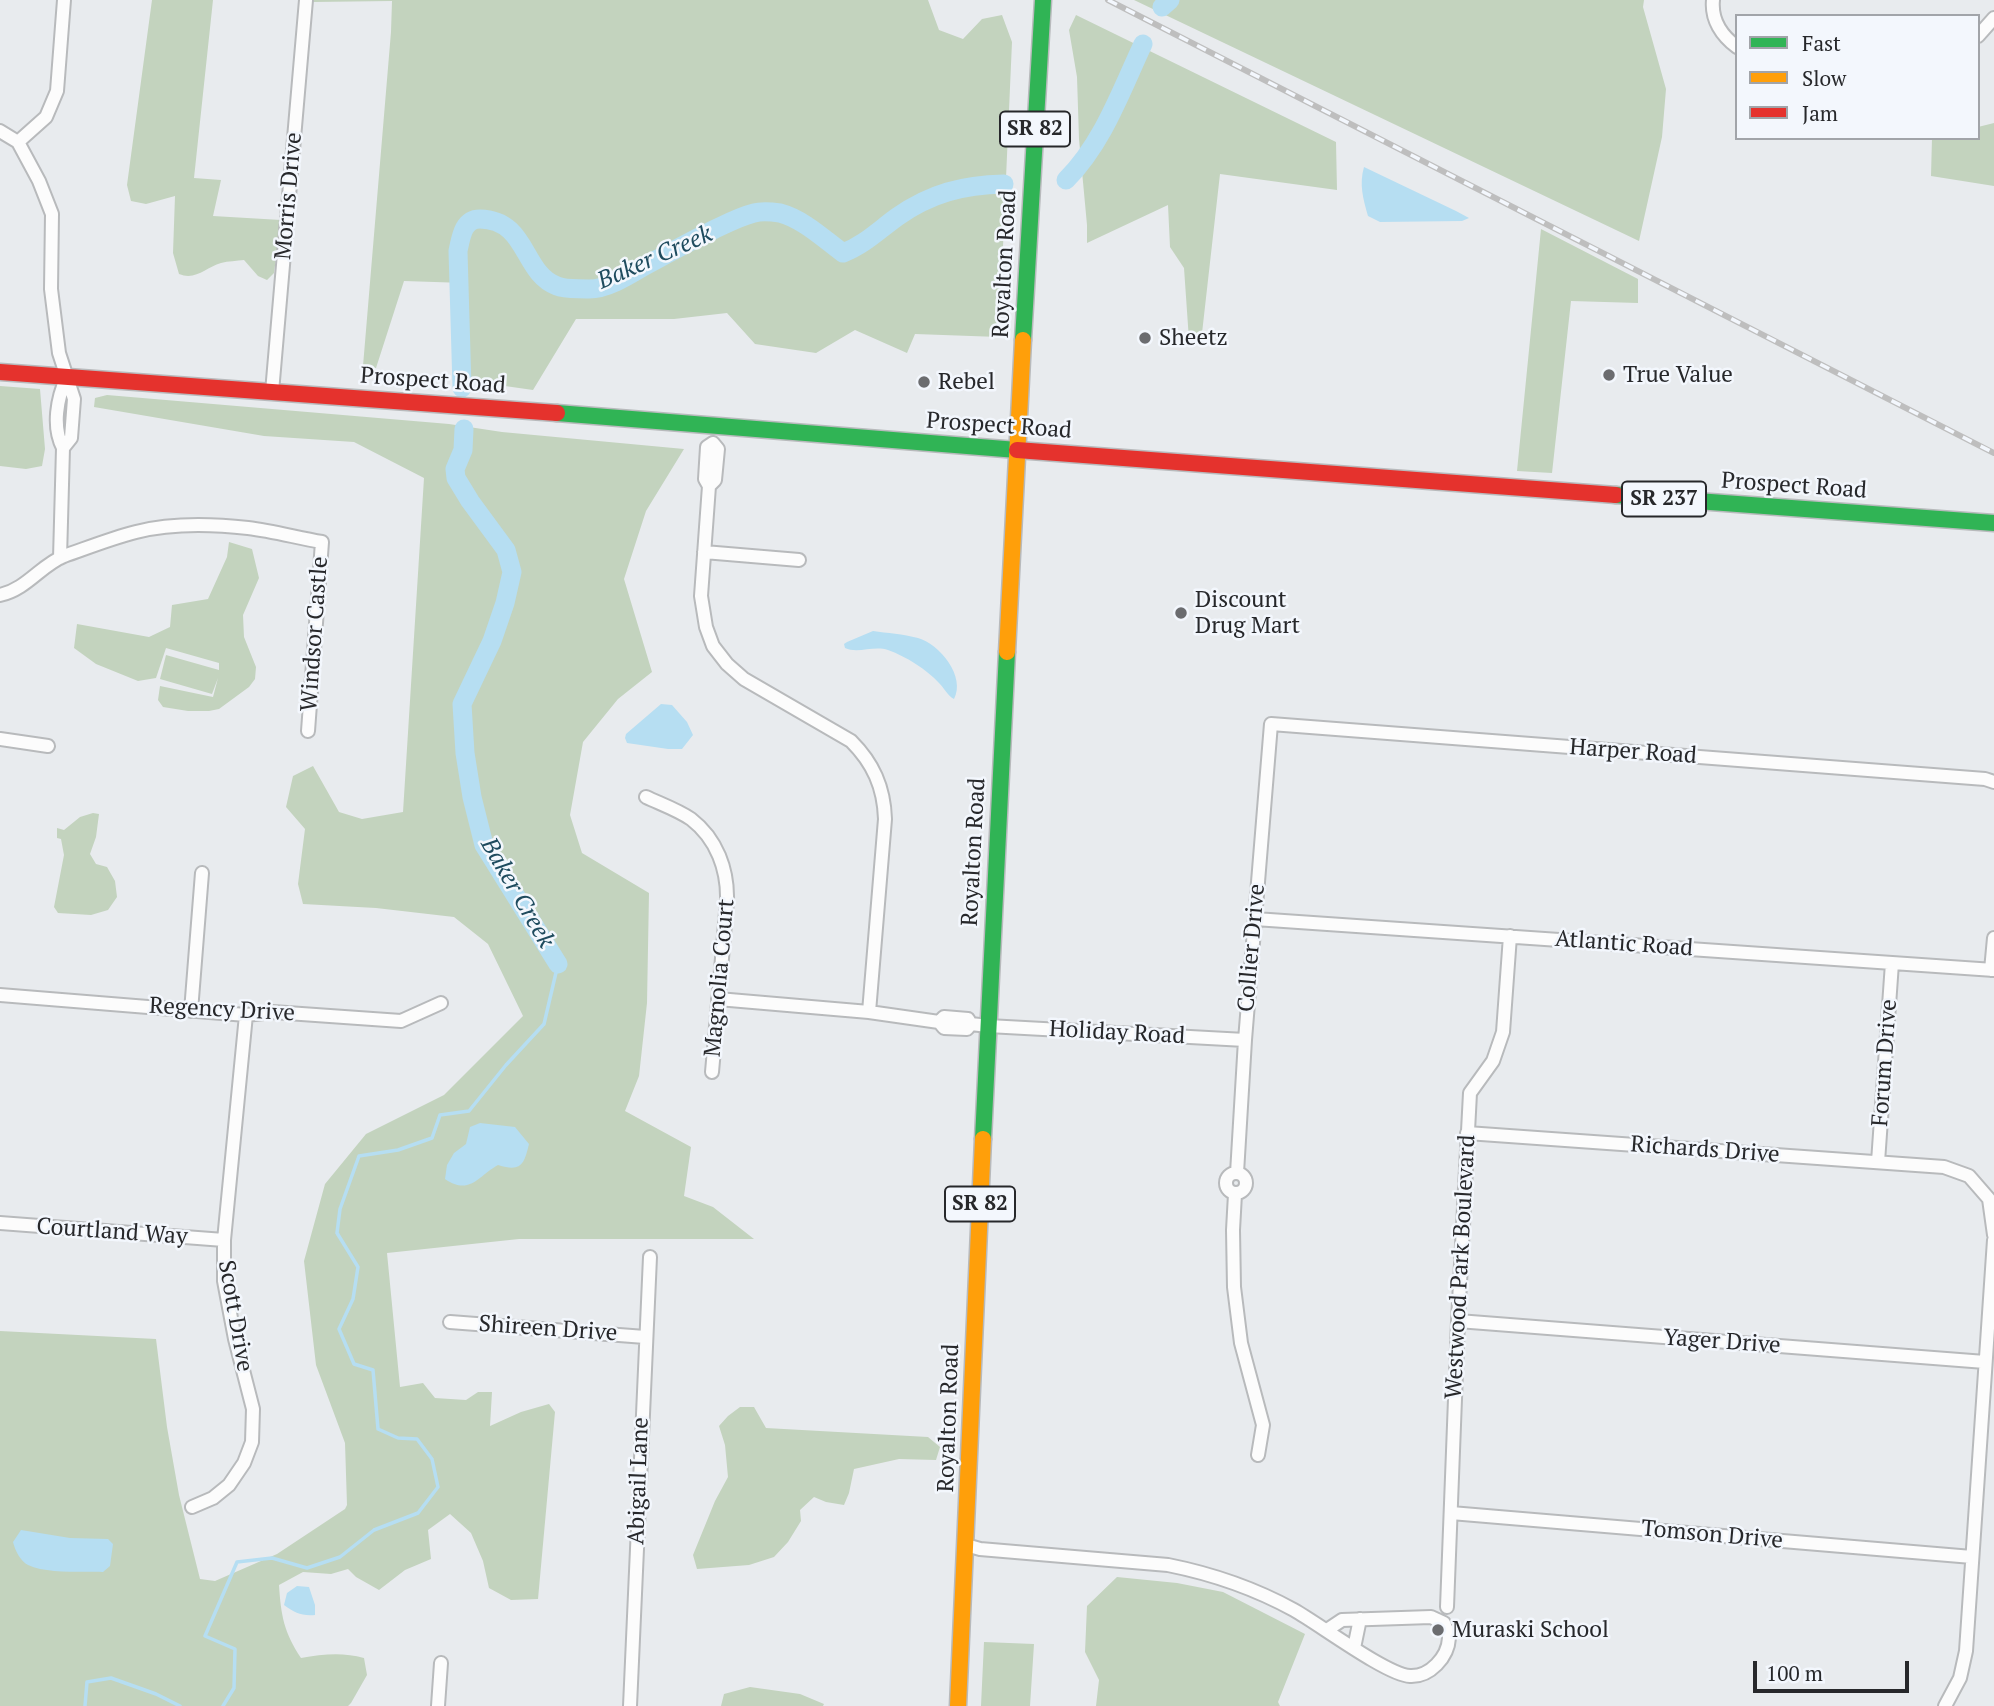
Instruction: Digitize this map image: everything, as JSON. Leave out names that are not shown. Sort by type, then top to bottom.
[{"type":"main road","name":"Royalton Road","points":[[958,1706],[988,1026],[1043,0]]},
{"type":"main road","name":"Prospect Road","points":[[0,372],[272,392],[714,434],[1017,450],[1994,523]]},
{"type":"street","points":[[18,142],[46,117],[57,91],[64,0]]},
{"type":"street","name":"Morris Drive","points":[[272,392],[306,0]]},
{"type":"street","points":[[1713,0],[1721,33],[1735,45]]},
{"type":"street","points":[[1980,34],[1994,18]]},
{"type":"street","points":[[0,131],[18,142],[52,214],[51,289],[59,353],[67,377],[59,394],[57,436],[63,448],[60,558]]},
{"type":"street","points":[[714,434],[718,449],[715,480],[709,486],[701,606],[709,636],[720,656],[734,672],[851,741],[863,753],[878,779],[885,806],[869,1012],[718,999]]},
{"type":"street","name":"Windsor Castle","points":[[0,595],[10,593],[30,581],[60,558],[137,532],[179,526],[218,526],[251,528],[323,542],[308,731]]},
{"type":"street","points":[[704,552],[799,560]]},
{"type":"street","name":"Harper Road","points":[[1271,724],[1985,779],[1994,782]]},
{"type":"street","name":"Collier Drive","points":[[1258,1455],[1263,1425],[1241,1343],[1234,1287],[1233,1230],[1235,1194],[1242,1191],[1246,1184],[1244,1177],[1237,1173],[1271,724]]},
{"type":"street","points":[[0,739],[48,746]]},
{"type":"street","name":"Magnolia Court","points":[[646,797],[698,825],[723,863],[727,901],[712,1072]]},
{"type":"street","points":[[191,1011],[202,873]]},
{"type":"street","name":"Atlantic Road","points":[[1255,919],[1992,970]]},
{"type":"street","name":"Westwood Park Boulevard","points":[[1447,1607],[1470,1093],[1493,1061],[1503,1032],[1510,936]]},
{"type":"street","points":[[1992,970],[1994,938]]},
{"type":"street","name":"Forum Drive","points":[[1878,1162],[1892,963]]},
{"type":"street","name":"Regency Drive","points":[[0,995],[246,1015],[273,1012],[401,1021],[441,1003]]},
{"type":"street","name":"Holiday Road","points":[[869,1012],[939,1022],[944,1017],[968,1019],[971,1024],[988,1026],[1245,1040]]},
{"type":"street","name":"Scott Drive","points":[[192,1507],[213,1498],[229,1485],[244,1462],[252,1442],[253,1409],[224,1281],[224,1240],[246,1015]]},
{"type":"street","name":"Richards Drive","points":[[1467,1133],[1944,1167],[1969,1176],[1989,1199],[1994,1235]]},
{"type":"street","name":"Courtland Way","points":[[0,1223],[224,1240]]},
{"type":"street","points":[[1945,1706],[1961,1678],[1966,1651],[1992,1311],[1994,1240]]},
{"type":"street","name":"Abigail Lane","points":[[630,1706],[650,1257]]},
{"type":"street","name":"Yager Drive","points":[[1458,1321],[1986,1362]]},
{"type":"street","name":"Shireen Drive","points":[[450,1322],[645,1337]]},
{"type":"street","name":"Tomson Drive","points":[[1451,1513],[1972,1557]]},
{"type":"street","points":[[966,1545],[980,1549],[1168,1565],[1195,1570],[1231,1581],[1272,1599],[1398,1673],[1410,1676],[1423,1674],[1437,1664],[1446,1652],[1449,1635],[1444,1623],[1431,1617],[1342,1620],[1327,1630]]},
{"type":"street","points":[[1354,1648],[1360,1619]]},
{"type":"street","points":[[439,1706],[441,1663]]},
{"type":"green space","points":[[152,0],[213,0],[194,178],[221,180],[213,216],[281,220],[274,273],[267,280],[258,276],[244,260],[221,263],[191,276],[179,274],[173,253],[175,196],[146,204],[131,201],[127,185]]},
{"type":"green space","points":[[313,0],[928,0],[939,30],[963,39],[982,19],[1002,15],[1012,42],[999,337],[915,334],[907,353],[855,330],[816,353],[755,344],[727,313],[674,319],[576,319],[533,390],[470,381],[465,283],[404,281],[376,368],[363,366],[392,1]]},
{"type":"green space","points":[[1134,0],[1644,0],[1643,7],[1666,89],[1662,137],[1639,241]]},
{"type":"green space","points":[[1076,15],[1336,142],[1337,190],[1220,174],[1201,342],[1189,340],[1184,268],[1170,247],[1168,205],[1087,243],[1077,77],[1069,30]]},
{"type":"green space","points":[[1994,123],[1994,186],[1931,176],[1932,140],[1980,140],[1980,126]]},
{"type":"green space","points":[[1541,229],[1638,279],[1638,303],[1571,301],[1552,473],[1517,471]]},
{"type":"green space","points":[[0,386],[40,389],[45,449],[42,466],[26,469],[0,466]]},
{"type":"green space","points":[[107,395],[449,424],[502,432],[684,449],[646,511],[624,579],[652,672],[618,699],[583,742],[570,815],[582,853],[649,893],[647,1003],[639,1076],[625,1111],[691,1147],[684,1196],[713,1207],[754,1239],[519,1239],[387,1253],[400,1387],[423,1383],[435,1398],[466,1400],[478,1392],[492,1392],[490,1426],[521,1412],[549,1404],[555,1412],[538,1599],[511,1600],[489,1588],[483,1561],[471,1533],[450,1514],[428,1530],[431,1559],[405,1570],[379,1590],[356,1577],[348,1569],[331,1574],[303,1572],[279,1585],[284,1623],[301,1658],[333,1654],[364,1658],[367,1675],[348,1706],[0,1706],[0,1331],[156,1339],[179,1495],[200,1579],[215,1581],[277,1554],[345,1509],[347,1505],[345,1443],[316,1365],[304,1261],[325,1184],[366,1134],[444,1095],[523,1016],[488,944],[454,917],[376,908],[303,904],[298,884],[305,829],[286,807],[293,776],[313,766],[339,812],[362,819],[403,812],[424,478],[354,442],[264,436],[94,407],[95,398]]},
{"type":"green space","points":[[229,542],[252,549],[259,578],[243,615],[244,637],[256,667],[255,679],[249,687],[219,709],[188,711],[163,707],[158,700],[160,686],[213,697],[218,678],[212,694],[160,679],[166,655],[219,670],[219,663],[166,648],[156,678],[138,681],[96,664],[74,648],[77,624],[149,637],[170,627],[172,605],[208,599],[227,557]]},
{"type":"green space","points":[[99,814],[96,837],[90,854],[96,864],[107,867],[115,881],[117,897],[108,910],[91,915],[58,913],[54,907],[64,855],[61,839],[57,838],[57,828],[64,830],[80,817]]},
{"type":"green space","points":[[740,1407],[754,1407],[766,1428],[928,1437],[940,1447],[936,1460],[899,1459],[854,1469],[844,1505],[814,1497],[800,1510],[801,1521],[788,1542],[774,1557],[749,1565],[697,1569],[693,1555],[728,1477],[725,1445],[719,1426]]},
{"type":"green space","points":[[1117,1577],[1177,1583],[1223,1592],[1305,1634],[1278,1702],[1280,1706],[1096,1706],[1099,1680],[1085,1652],[1087,1606]]},
{"type":"green space","points":[[984,1642],[1034,1644],[1030,1706],[981,1706]]},
{"type":"green space","points":[[750,1687],[800,1694],[824,1704],[721,1706],[724,1694]]},
{"type":"water","points":[[1364,167],[1469,218],[1462,221],[1380,222],[1368,216],[1363,198]]},
{"type":"water","points":[[873,631],[918,638],[935,647],[954,672],[957,690],[954,699],[928,673],[902,656],[877,648],[845,648],[844,644],[847,642]]},
{"type":"water","points":[[661,704],[672,705],[687,722],[693,735],[682,749],[627,743],[626,734]]},
{"type":"water","points":[[480,1123],[515,1127],[529,1144],[523,1162],[512,1168],[498,1165],[467,1185],[454,1184],[445,1179],[447,1165],[454,1153],[466,1144],[470,1127]]},
{"type":"water","points":[[21,1530],[70,1538],[108,1539],[113,1544],[110,1566],[103,1572],[75,1572],[45,1570],[28,1565],[18,1555],[13,1542]]},
{"type":"water","points":[[297,1586],[309,1587],[315,1615],[298,1613],[284,1605],[287,1593]]},
{"type":"waterway","name":"Baker Creek","points":[[1162,7],[1170,0]]},
{"type":"waterway","name":"Baker Creek","points":[[1066,180],[1091,150],[1101,133],[1143,44]]},
{"type":"waterway","name":"Baker Creek","points":[[462,388],[458,251],[466,225],[474,220],[496,222],[507,228],[537,270],[557,286],[589,289],[617,281],[709,232],[754,213],[774,212],[789,216],[843,253],[865,242],[897,217],[935,196],[975,186],[1004,184]]},
{"type":"waterway","name":"Baker Creek","points":[[464,429],[463,450],[455,469],[456,478],[506,550],[512,572],[492,641],[462,704],[465,753],[472,797],[484,845],[558,964]]},
{"type":"waterway","points":[[223,1706],[234,1688],[235,1649],[205,1636],[237,1562],[272,1558],[307,1568],[340,1557],[374,1530],[418,1513],[438,1487],[432,1459],[417,1439],[398,1438],[378,1429],[373,1370],[354,1364],[339,1329],[353,1299],[358,1267],[337,1233],[340,1209],[359,1156],[398,1150],[432,1138],[440,1115],[469,1111],[544,1024],[558,964]]},
{"type":"waterway","points":[[85,1706],[87,1682],[111,1678],[180,1706]]},
{"type":"railway","points":[[1108,0],[1994,453]]},
{"type":"traffic: fast","points":[[1023,340],[1043,0]]},
{"type":"traffic: fast","points":[[557,413],[1017,450]]},
{"type":"traffic: fast","points":[[1616,495],[1994,523]]},
{"type":"traffic: fast","points":[[983,1139],[1007,652]]},
{"type":"traffic: slow","points":[[1007,652],[1023,340]]},
{"type":"traffic: slow","points":[[958,1706],[983,1139]]},
{"type":"traffic: jam","points":[[0,372],[557,413]]},
{"type":"traffic: jam","points":[[1017,450],[1616,495]]},
{"type":"place","name":"Sheetz","points":[[1145,338]]},
{"type":"place","name":"True Value","points":[[1609,375]]},
{"type":"place","name":"Rebel","points":[[924,382]]},
{"type":"place","name":"Discount Drug Mart","points":[[1181,613]]},
{"type":"place","name":"Muraski School","points":[[1438,1630]]}]
